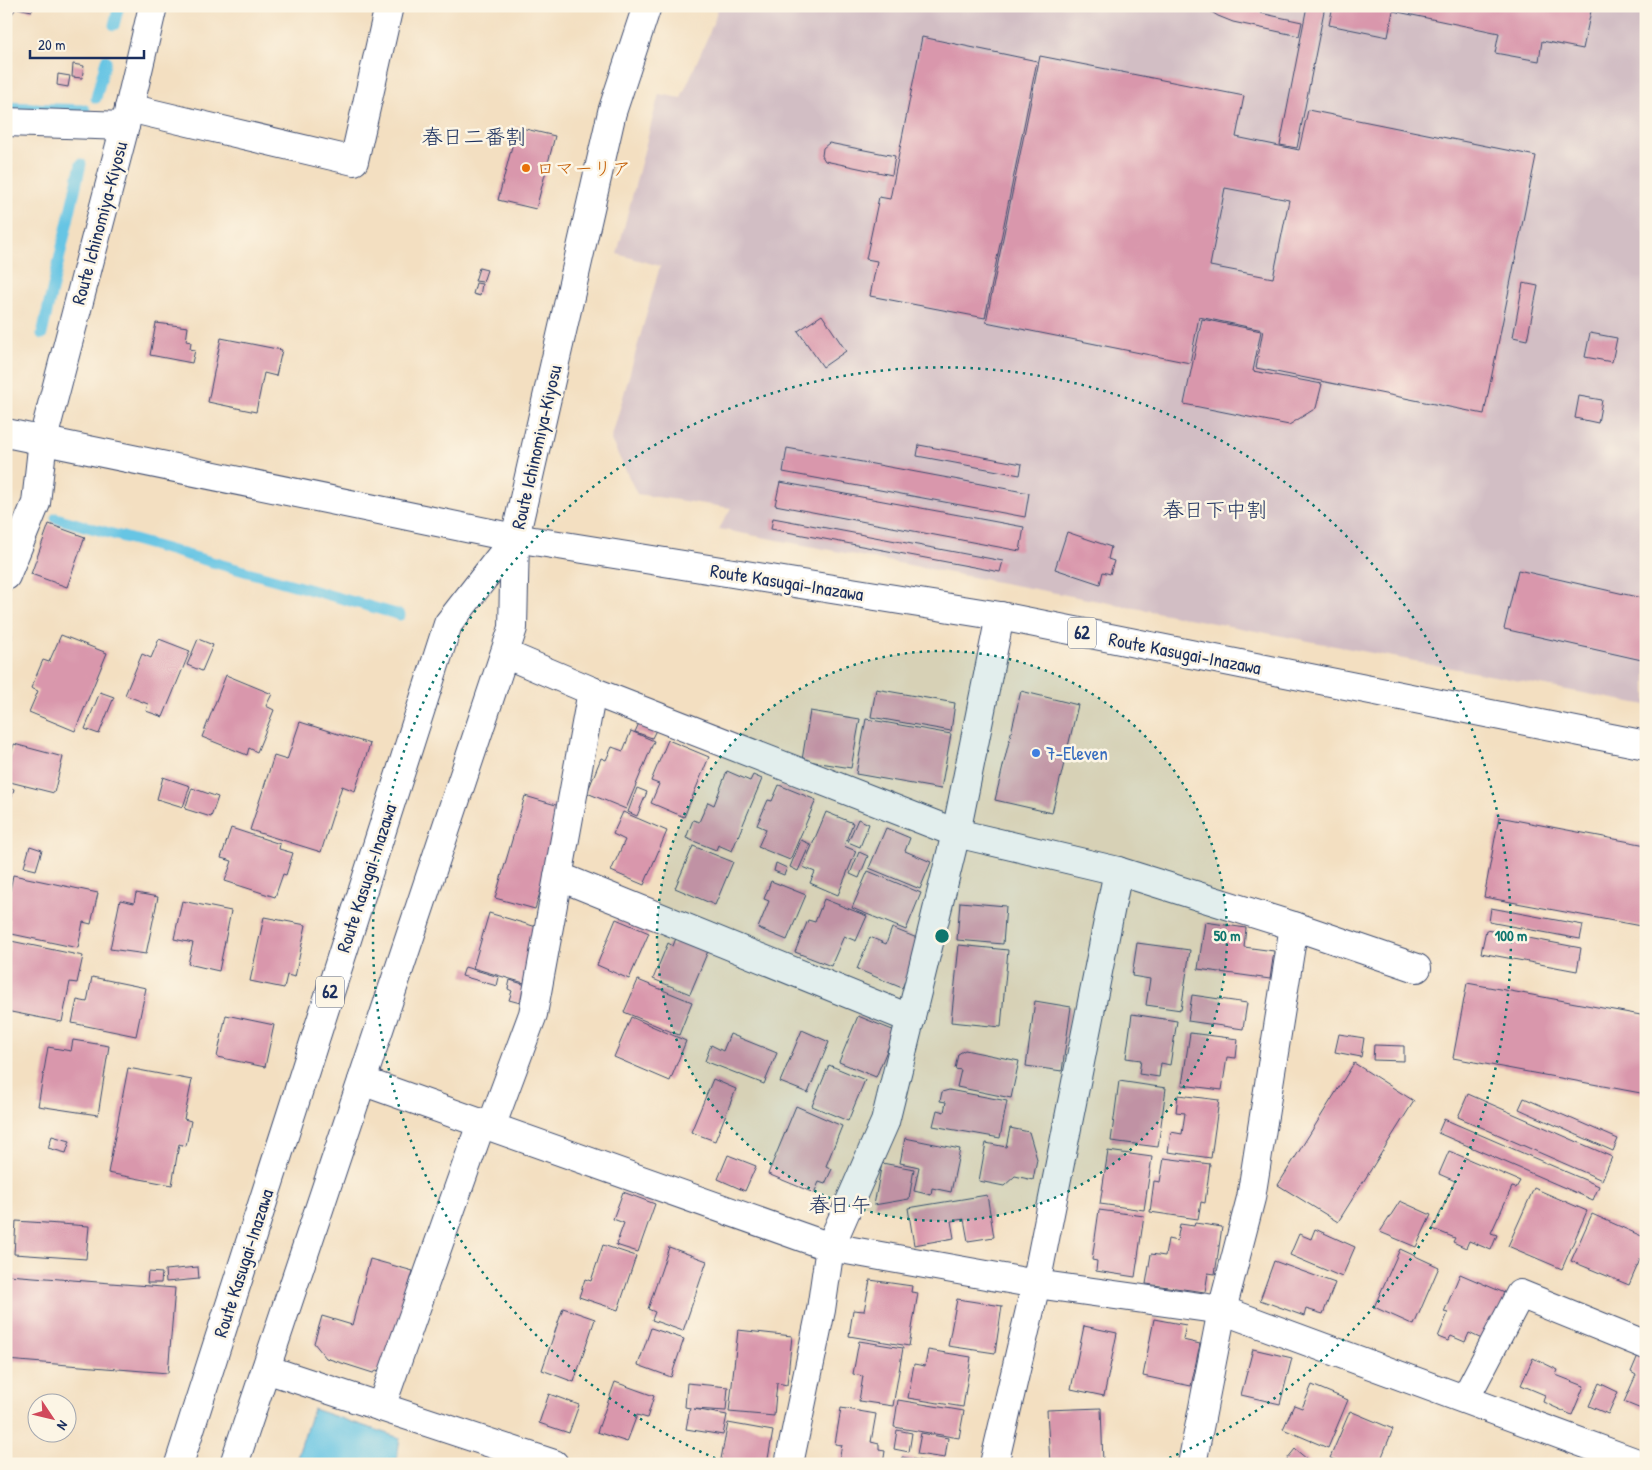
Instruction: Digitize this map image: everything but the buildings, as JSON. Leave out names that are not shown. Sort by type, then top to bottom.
[{"type":"street","name":"Route Ichinomiya-Kiyosu","points":[[43,439],[127,116],[153,6]]},
{"type":"street","points":[[6,122],[127,116],[354,161],[389,6]]},
{"type":"street","name":"Route Ichinomiya-Kiyosu","points":[[6,433],[43,439],[516,538],[612,112],[647,6]]},
{"type":"street","points":[[6,576],[36,502],[43,439]]},
{"type":"street","points":[[234,1464],[513,628],[516,538]]},
{"type":"street","name":"Route Kasugai-Inazawa","points":[[179,1464],[448,624],[516,538],[1000,616],[1646,745]]},
{"type":"street","points":[[789,1464],[821,1310],[830,1247],[885,1122],[956,833],[1000,616]]},
{"type":"street","points":[[505,654],[592,691],[956,833],[1118,871],[1294,926],[1417,968]]},
{"type":"street","points":[[381,1407],[486,1125],[533,1014],[592,691]]},
{"type":"street","points":[[994,1464],[1036,1284],[1118,871]]},
{"type":"street","points":[[558,876],[911,1019]]},
{"type":"street","points":[[1192,1464],[1222,1310],[1251,1198],[1294,926]]},
{"type":"street","points":[[362,1081],[830,1247],[1036,1284],[1222,1310],[1640,1464]]},
{"type":"street","points":[[1465,1399],[1520,1294],[1646,1345]]},
{"type":"street","points":[[266,1369],[554,1464]]},
{"type":"shaded area","points":[[719,6],[1646,6],[1646,705],[719,529],[731,508],[637,494],[611,440],[660,266],[617,254],[659,94],[681,98]]},
{"type":"water","points":[[313,1409],[400,1438],[396,1464],[295,1464]]},
{"type":"waterway","points":[[114,25],[119,6]]},
{"type":"waterway","points":[[96,98],[106,60]]},
{"type":"waterway","points":[[6,107],[85,110]]},
{"type":"waterway","points":[[42,334],[81,164]]},
{"type":"waterway","points":[[56,518],[400,615]]},
{"type":"place","name":"ロマーリア","points":[[526,168]]},
{"type":"place","name":"7-Eleven","points":[[1036,753]]},
{"type":"district","name":"春日二番割","points":[[474,137]]},
{"type":"district","name":"春日下中割","points":[[1215,510]]},
{"type":"district","name":"春日午","points":[[840,1205]]}]
